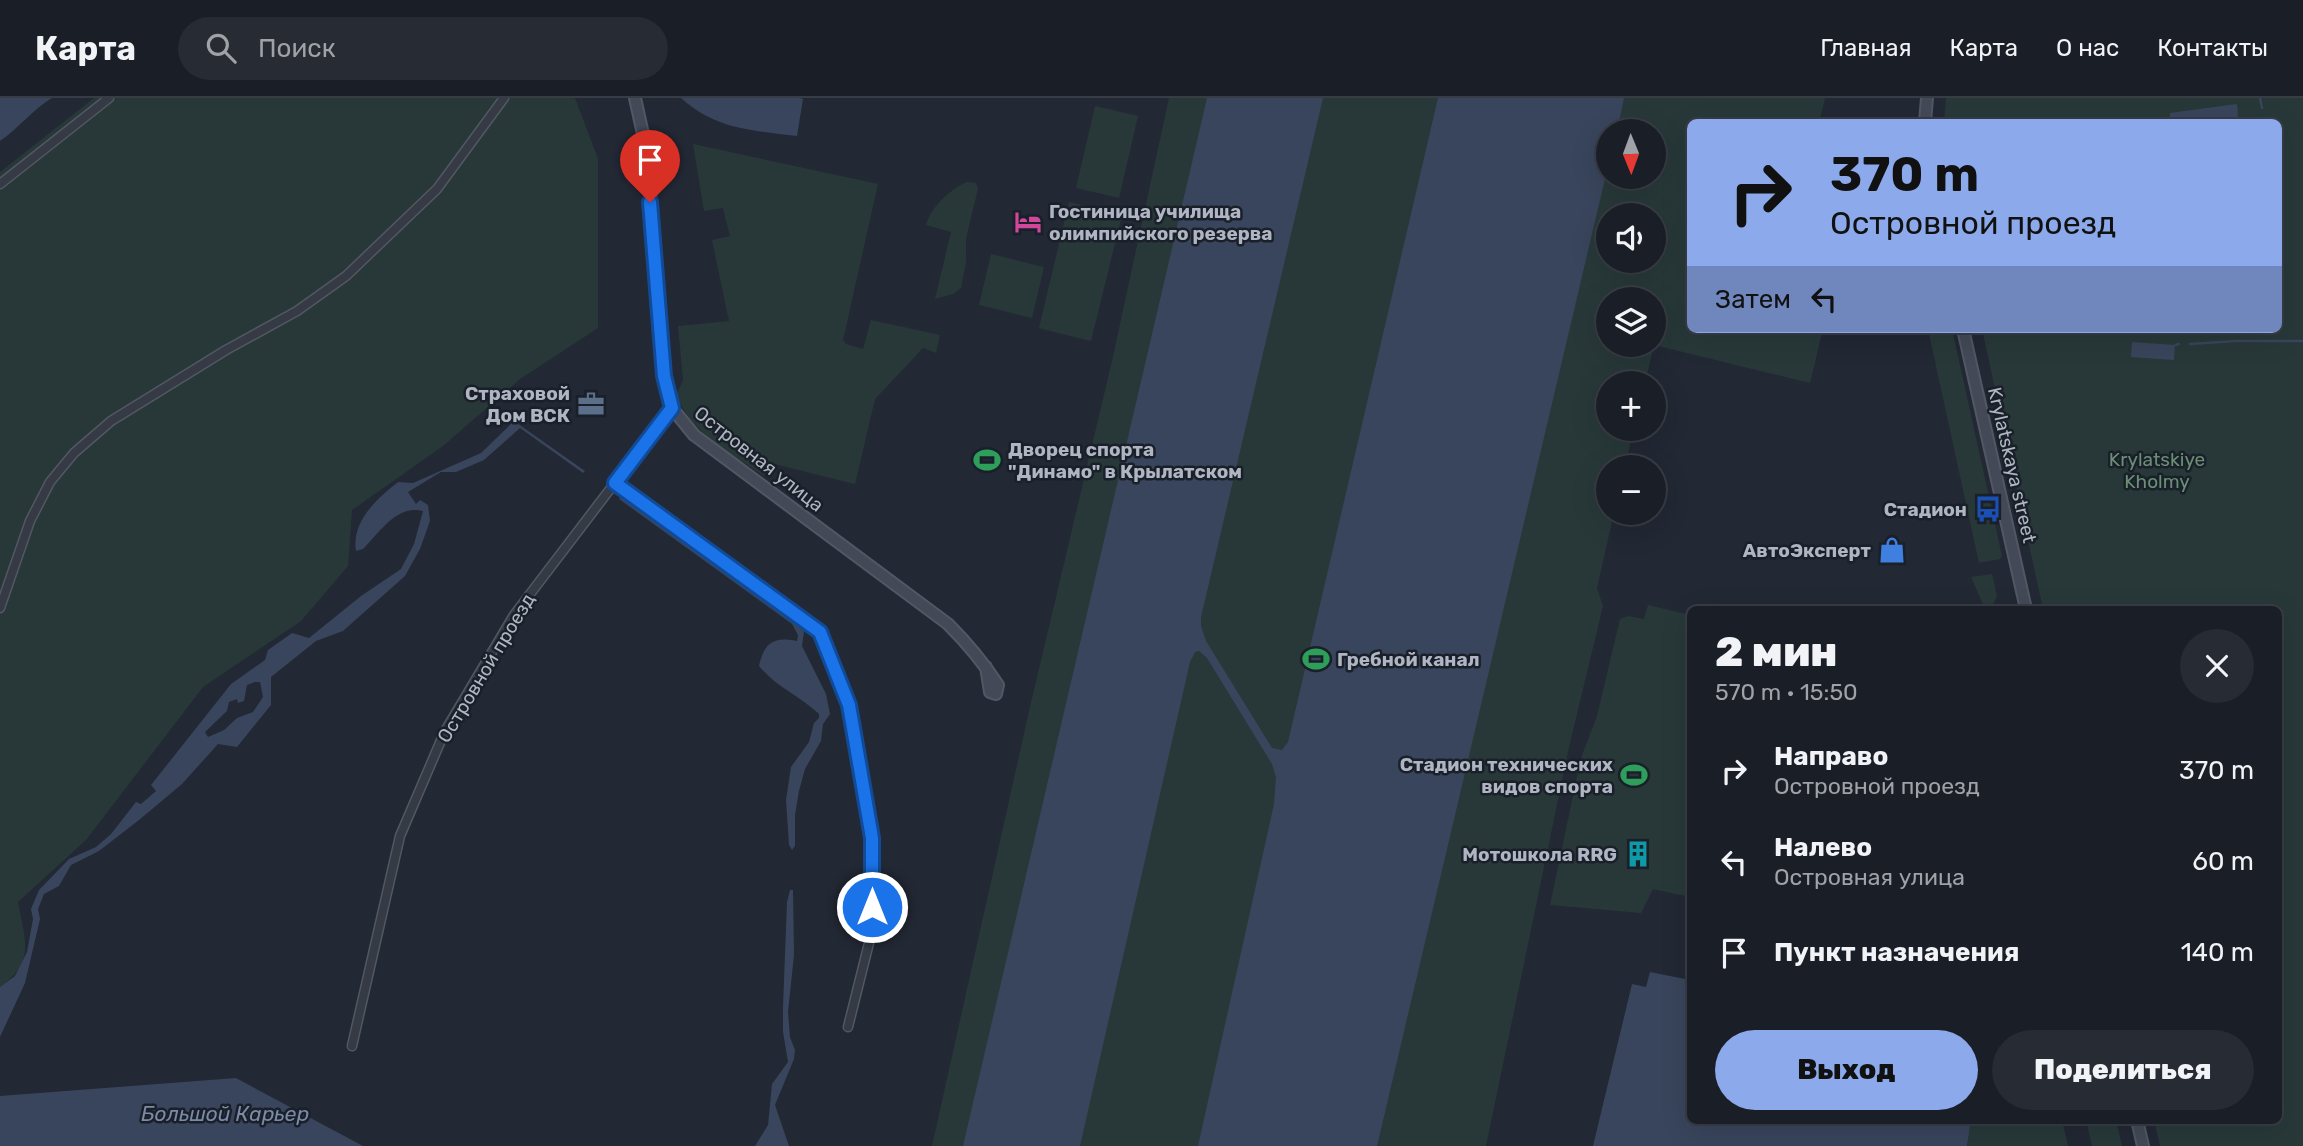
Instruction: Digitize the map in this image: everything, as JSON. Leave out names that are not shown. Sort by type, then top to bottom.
[{"type":"street","points":[[0,184],[109,98]]},
{"type":"street","points":[[0,608],[30,521],[50,482],[74,453],[111,421],[297,310],[346,276],[437,189],[505,98]]},
{"type":"street","name":"Островная улица","points":[[635,98],[647,152],[664,376],[672,408],[694,435],[948,624],[975,651],[998,685]]},
{"type":"street","points":[[1925,119],[1927,98]]},
{"type":"street","name":"Krylatskaya street","points":[[1964,333],[2025,606]]},
{"type":"street","name":"Островной проезд","points":[[352,1046],[400,836],[445,731],[514,615],[672,408]]},
{"type":"street","points":[[615,483],[820,632],[849,705],[872,838],[872,930],[848,1027]]},
{"type":"street","points":[[2138,1124],[2143,1146]]},
{"type":"green space","points":[[94,98],[575,98],[598,159],[598,328],[520,379],[443,446],[352,510],[348,566],[301,621],[203,687],[86,840],[18,902],[25,939],[23,959],[19,968],[0,987],[0,172]]},
{"type":"green space","name":"Гребной канал","points":[[1169,98],[1825,98],[1820,119],[1687,119],[1687,333],[1822,333],[1810,383],[1666,348],[1666,287],[1596,287],[1596,357],[1651,357],[1648,371],[1596,371],[1596,441],[1631,441],[1628,455],[1596,455],[1596,525],[1611,525],[1597,588],[1603,606],[1569,747],[1486,1146],[932,1146],[1029,711],[1112,361]]},
{"type":"green space","name":"Krylatskiye Kholmy","points":[[1946,98],[2303,98],[2303,1146],[2160,1146],[2155,1124],[2282,1124],[2282,606],[2042,606],[1983,333],[2282,333],[2282,119],[1944,119]]},
{"type":"green space","points":[[1095,106],[1138,116],[1119,198],[1076,188]]},
{"type":"green space","points":[[693,144],[878,184],[843,340],[846,344],[863,349],[871,320],[940,335],[936,353],[923,348],[875,399],[855,484],[771,463],[764,476],[702,432],[683,409],[676,395],[683,380],[678,326],[729,321],[712,240],[730,236],[723,208],[704,211]]},
{"type":"green space","points":[[967,182],[976,183],[978,189],[966,238],[966,262],[961,288],[953,294],[935,299],[951,232],[926,225],[932,211],[942,199]]},
{"type":"green space","points":[[1069,202],[1122,215],[1091,341],[1039,328]]},
{"type":"green space","points":[[991,254],[1044,267],[1032,318],[979,305]]},
{"type":"green space","points":[[1929,333],[1953,333],[2002,556],[2000,559],[1979,563]]},
{"type":"green space","points":[[1992,574],[1997,596],[1992,606],[1984,606],[1971,577]]},
{"type":"green space","name":"Стадион технических видов спорта","points":[[1648,605],[1687,614],[1687,896],[1653,889],[1641,913],[1550,905],[1581,758],[1597,716],[1620,619],[1628,616],[1644,619]]},
{"type":"green space","points":[[1970,1124],[2063,1124],[2068,1146],[1967,1146]]},
{"type":"green space","points":[[2087,1124],[2117,1124],[2122,1146],[2092,1146]]},
{"type":"water","points":[[0,98],[52,98],[0,141]]},
{"type":"water","points":[[681,98],[800,98],[803,99],[797,136],[721,123],[694,109]]},
{"type":"water","points":[[1207,98],[1323,98],[1201,617],[1206,641],[1272,748],[1282,750],[1288,742],[1438,98],[1624,98],[1620,119],[1596,119],[1596,189],[1603,189],[1599,203],[1596,203],[1596,217],[1377,1146],[1198,1146],[1274,804],[1276,777],[1272,764],[1207,658],[1199,651],[1195,652],[1190,662],[1080,1146],[963,1146]]},
{"type":"water","points":[[2237,104],[2238,117],[2170,119],[2170,113]]},
{"type":"water","points":[[2132,342],[2175,345],[2174,360],[2131,357]]},
{"type":"water","points":[[514,421],[585,471],[583,473],[520,428],[484,460],[456,472],[441,472],[408,492],[416,504],[420,500],[428,505],[430,521],[420,549],[405,576],[343,631],[316,641],[271,677],[271,705],[237,747],[218,744],[182,784],[99,851],[71,865],[59,886],[44,894],[38,909],[40,919],[25,983],[0,1037],[0,987],[15,976],[27,952],[33,919],[31,909],[39,890],[69,859],[96,847],[111,834],[136,802],[141,804],[156,791],[151,785],[231,684],[265,660],[268,650],[292,633],[309,638],[361,596],[401,569],[414,544],[423,511],[414,510],[397,515],[363,549],[356,551],[362,520],[382,495],[398,482],[413,483],[481,453]],"holes":[[[260,682],[263,697],[253,712],[237,718],[224,730],[208,737],[205,732],[227,711],[229,702],[237,699],[238,703],[244,701],[247,685]]]},
{"type":"water","points":[[622,494],[796,620],[804,632],[802,646],[826,694],[830,714],[823,724],[821,741],[805,769],[795,815],[795,846],[792,850],[789,845],[786,800],[791,767],[809,742],[819,714],[773,680],[759,666],[771,643],[782,640],[797,641],[798,635],[792,624],[619,499]]},
{"type":"water","points":[[790,890],[793,890],[794,955],[788,1012],[790,1037],[795,1050],[794,1059],[775,1105],[789,1146],[755,1146],[768,1125],[772,1084],[788,1062],[783,1032],[783,1007],[787,902]]},
{"type":"water","points":[[1650,972],[1687,979],[1687,1124],[1970,1124],[1967,1146],[1593,1146],[1632,984],[1646,987]]},
{"type":"water","name":"Большой Карьер","points":[[236,1078],[363,1146],[0,1146],[0,1096]]},
{"type":"waterway","points":[[2260,98],[2262,108]]},
{"type":"waterway","points":[[2190,344],[2303,341]]},
{"type":"waterway","points":[[2175,345],[2179,344]]},
{"type":"place","name":"Гостиница училища олимпийского резерва","points":[[1028,222]]},
{"type":"place","name":"Страховой Дом ВСК","points":[[591,404]]},
{"type":"place","name":"Дворец спорта \"Динамо\" в Крылатском","points":[[987,460]]},
{"type":"place","name":"Стадион","points":[[1988,509]]},
{"type":"place","name":"АвтоЭксперт","points":[[1892,550]]},
{"type":"place","name":"Гребной канал","points":[[1316,659]]},
{"type":"place","name":"Стадион технических видов спорта","points":[[1634,775]]},
{"type":"place","name":"Мотошкола RRG","points":[[1638,854]]},
{"type":"route","points":[[650,202],[664,376],[672,408],[615,483],[820,632],[849,705],[872,838],[872,907]]}]
